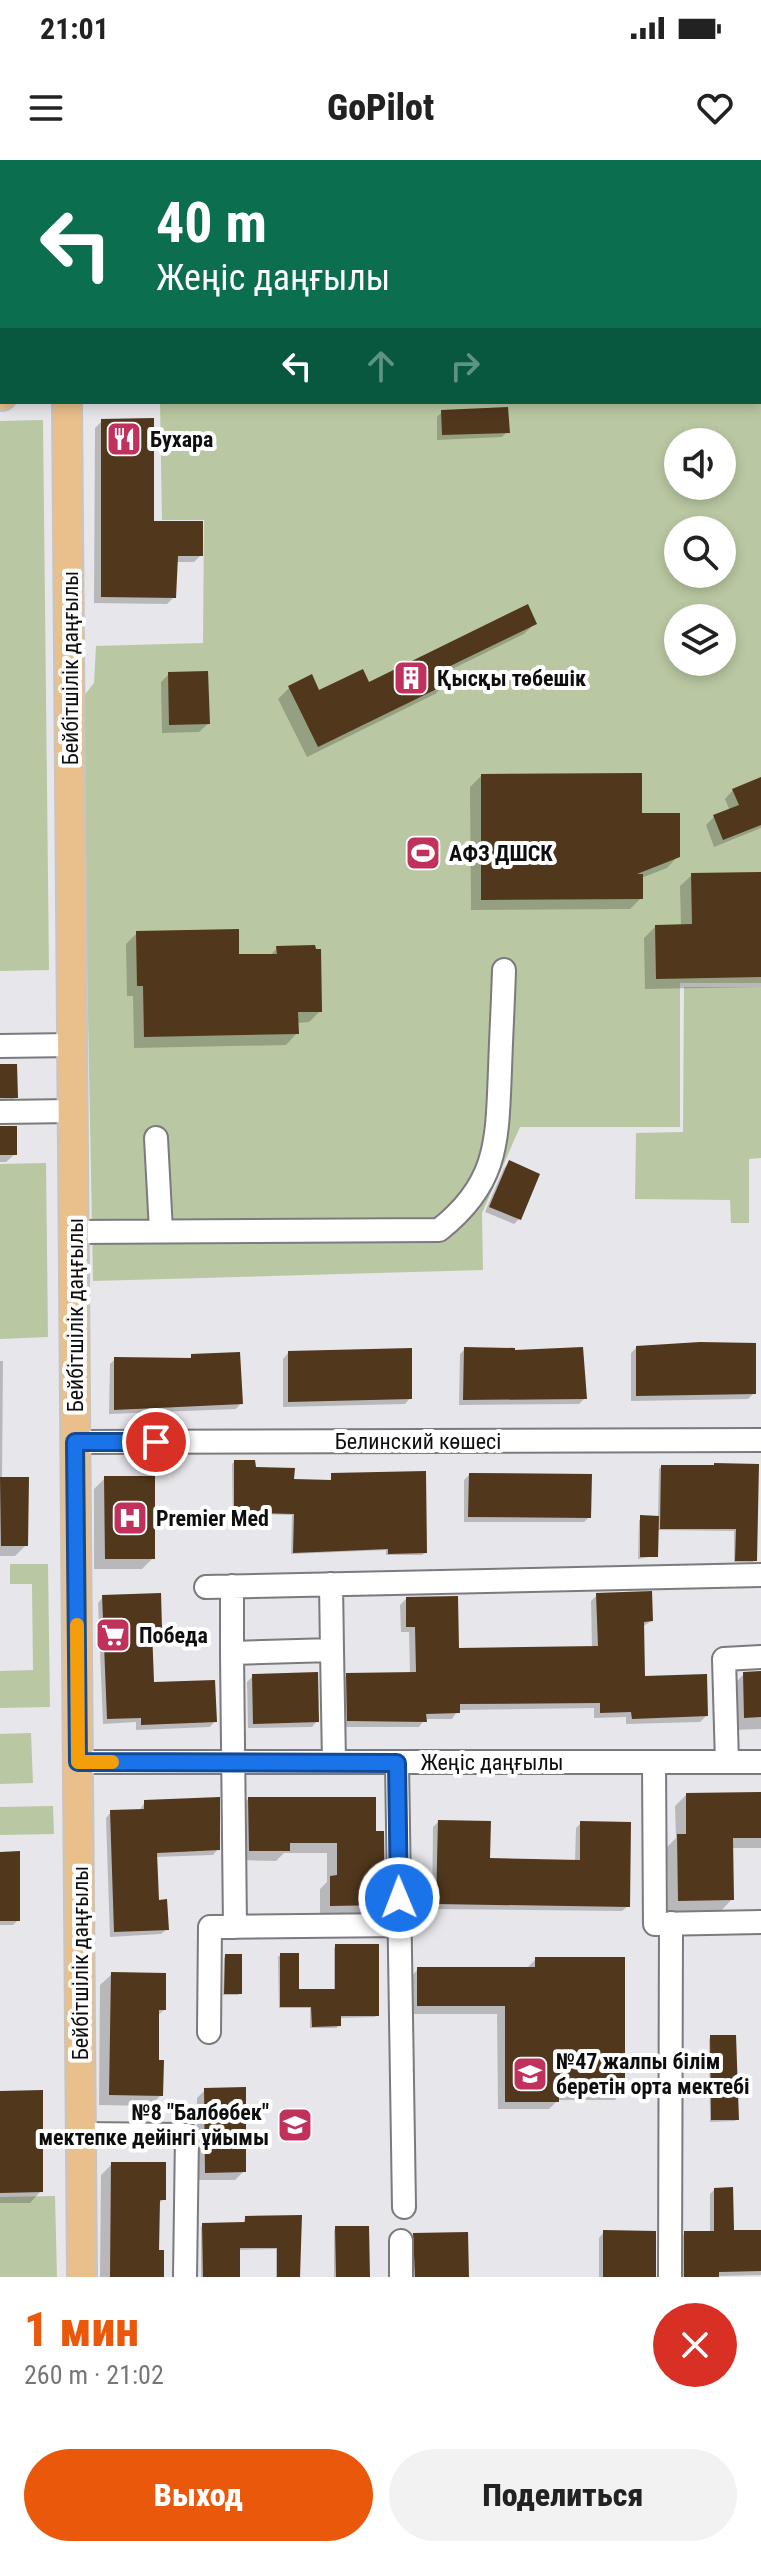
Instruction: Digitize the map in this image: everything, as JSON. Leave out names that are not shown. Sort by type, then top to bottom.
[{"type":"main road","name":"Бейбітшілік даңғылы","points":[[67,404],[82,2277]]},
{"type":"street","points":[[75,1232],[439,1230],[462,1213],[482,1184],[497,1142],[504,970]]},
{"type":"street","points":[[0,1046],[73,1045]]},
{"type":"street","points":[[0,1112],[73,1111]]},
{"type":"street","points":[[156,1138],[161,1231]]},
{"type":"street","name":"Белинский көшесі","points":[[75,1442],[761,1440]]},
{"type":"street","points":[[206,1587],[761,1575]]},
{"type":"street","points":[[331,1584],[334,1762]]},
{"type":"street","points":[[232,1586],[235,1927]]},
{"type":"street","points":[[232,1653],[332,1650]]},
{"type":"street","points":[[727,1762],[724,1659],[761,1657]]},
{"type":"street","name":"Жеңіс даңғылы","points":[[78,1762],[761,1762]]},
{"type":"street","points":[[654,1762],[655,1924],[761,1922]]},
{"type":"street","points":[[397,1763],[404,2207]]},
{"type":"street","points":[[670,2277],[671,1923]]},
{"type":"street","points":[[209,2032],[210,1927],[400,1925]]},
{"type":"street","points":[[81,2134],[187,2135],[185,2277]]},
{"type":"street","points":[[401,2241],[401,2277]]},
{"type":"green space","name":"АФЗ ДШСК","points":[[160,404],[761,404],[761,983],[680,983],[680,1127],[520,1127],[482,1213],[483,1270],[93,1281],[82,698],[94,683],[96,646],[203,643],[204,520],[162,520]]},
{"type":"green space","points":[[43,420],[49,970],[0,971],[0,421]]},
{"type":"green space","points":[[684,987],[761,987],[761,1158],[749,1159],[749,1223],[731,1223],[730,1200],[635,1199],[636,1133],[683,1132]]},
{"type":"green space","points":[[46,1163],[48,1337],[0,1339],[0,1164]]},
{"type":"green space","points":[[10,1564],[48,1564],[50,1707],[0,1708],[0,1671],[33,1670],[32,1584],[10,1584]]},
{"type":"green space","points":[[31,1733],[33,1783],[0,1784],[0,1734]]},
{"type":"green space","points":[[53,1806],[54,1834],[0,1835],[0,1807]]},
{"type":"green space","points":[[55,2196],[57,2277],[0,2277],[0,2197]]},
{"type":"building","points":[[508,407],[510,433],[442,435],[441,410]]},
{"type":"building","points":[[154,418],[154,521],[203,521],[203,556],[178,556],[176,598],[101,597],[101,419]]},
{"type":"building","name":"Қысқы төбешік","points":[[528,604],[537,624],[442,670],[449,683],[318,747],[288,686],[312,674],[319,690],[363,669],[369,682]]},
{"type":"building","points":[[208,671],[210,724],[169,725],[168,672]]},
{"type":"building","points":[[642,773],[642,813],[680,813],[680,857],[637,874],[643,874],[643,899],[481,900],[481,774]]},
{"type":"building","points":[[761,777],[761,825],[723,840],[713,815],[739,805],[732,789]]},
{"type":"building","points":[[761,872],[761,977],[656,979],[655,925],[692,924],[691,873]]},
{"type":"building","points":[[239,929],[239,954],[277,954],[276,946],[315,945],[316,949],[321,949],[322,1012],[298,1012],[299,1034],[144,1037],[143,986],[137,986],[136,931]]},
{"type":"building","points":[[0,1064],[17,1064],[18,1098],[0,1098]]},
{"type":"building","points":[[0,1126],[17,1126],[17,1155],[0,1155]]},
{"type":"building","points":[[509,1160],[540,1174],[521,1220],[489,1207]]},
{"type":"building","points":[[756,1343],[756,1394],[636,1396],[636,1346]]},
{"type":"building","points":[[464,1347],[515,1350],[583,1347],[587,1399],[463,1400]]},
{"type":"building","points":[[412,1348],[412,1399],[288,1402],[288,1351]]},
{"type":"building","points":[[240,1352],[243,1404],[114,1410],[114,1357],[191,1358],[191,1354]]},
{"type":"building","points":[[234,1460],[255,1460],[256,1467],[295,1468],[294,1479],[331,1480],[331,1473],[426,1471],[427,1553],[388,1554],[388,1549],[293,1553],[294,1514],[256,1513],[256,1527],[234,1527]]},
{"type":"building","points":[[759,1464],[757,1561],[735,1561],[736,1529],[660,1529],[661,1465]]},
{"type":"building","points":[[469,1473],[592,1474],[591,1518],[468,1517]]},
{"type":"building","name":"Premier Med","points":[[104,1476],[155,1476],[155,1559],[105,1559]]},
{"type":"building","points":[[0,1477],[29,1477],[28,1546],[1,1546]]},
{"type":"building","points":[[640,1515],[659,1516],[658,1557],[640,1557]]},
{"type":"building","points":[[652,1591],[653,1621],[644,1622],[645,1676],[707,1674],[708,1716],[632,1719],[631,1712],[600,1713],[600,1703],[460,1704],[460,1713],[426,1714],[427,1722],[347,1721],[346,1673],[416,1672],[415,1627],[406,1627],[406,1597],[458,1596],[459,1648],[598,1646],[596,1593]]},
{"type":"building","points":[[161,1593],[162,1629],[152,1629],[154,1682],[215,1680],[217,1722],[141,1725],[141,1718],[107,1719],[102,1595]]},
{"type":"building","points":[[761,1671],[761,1717],[744,1718],[743,1672]]},
{"type":"building","points":[[318,1672],[319,1722],[253,1724],[252,1674]]},
{"type":"building","points":[[761,1792],[761,1838],[733,1838],[734,1900],[678,1901],[677,1834],[686,1834],[686,1793]]},
{"type":"building","points":[[220,1797],[220,1850],[157,1853],[159,1900],[167,1899],[169,1930],[114,1932],[110,1810],[144,1809],[144,1800]]},
{"type":"building","points":[[248,1797],[376,1797],[376,1831],[384,1831],[385,1905],[330,1906],[330,1876],[337,1875],[337,1843],[290,1843],[290,1851],[249,1851]]},
{"type":"building","points":[[438,1820],[491,1821],[490,1858],[580,1860],[580,1821],[631,1822],[630,1907],[436,1904]]},
{"type":"building","points":[[20,1851],[20,1921],[0,1921],[0,1852]]},
{"type":"building","points":[[335,1944],[379,1944],[379,2016],[341,2016],[341,2026],[312,2027],[311,2007],[280,2007],[280,1953],[299,1953],[299,1989],[335,1989]]},
{"type":"building","points":[[225,1954],[242,1954],[242,1994],[224,1994]]},
{"type":"building","points":[[535,1957],[625,1957],[625,2092],[559,2092],[559,2102],[505,2102],[505,2006],[417,2006],[417,1967],[535,1967]]},
{"type":"building","points":[[111,1972],[166,1973],[166,2010],[159,2010],[159,2060],[164,2060],[163,2096],[109,2095]]},
{"type":"building","points":[[710,2035],[736,2035],[739,2120],[711,2120]]},
{"type":"building","points":[[246,2087],[246,2172],[205,2173],[204,2088]]},
{"type":"building","points":[[43,2090],[43,2192],[0,2193],[0,2091]]},
{"type":"building","points":[[111,2162],[166,2162],[166,2200],[160,2200],[159,2250],[164,2250],[164,2277],[110,2277]]},
{"type":"building","points":[[733,2187],[734,2230],[761,2230],[761,2271],[719,2272],[719,2277],[684,2277],[684,2231],[714,2231],[714,2188]]},
{"type":"building","points":[[302,2215],[300,2277],[277,2277],[277,2248],[240,2248],[240,2277],[203,2277],[202,2223],[245,2222],[245,2216]]},
{"type":"building","points":[[335,2226],[369,2226],[370,2277],[336,2277]]},
{"type":"building","points":[[603,2230],[656,2231],[656,2277],[603,2277]]},
{"type":"building","points":[[468,2232],[469,2277],[415,2277],[413,2233]]},
{"type":"slow traffic","points":[[77,1625],[78,1762],[112,1762]]},
{"type":"place","name":"Бухара","points":[[124,439]]},
{"type":"place","name":"Қысқы төбешік","points":[[411,678]]},
{"type":"place","name":"АФЗ ДШСК","points":[[423,853]]},
{"type":"place","name":"Premier Med","points":[[130,1518]]},
{"type":"place","name":"Победа","points":[[113,1635]]},
{"type":"place","name":"№47 жалпы білім беретін орта мектебі","points":[[530,2074]]},
{"type":"place","name":"№8 \"Балбөбек\" мектепке дейінгі ұйымы","points":[[295,2125]]},
{"type":"route","points":[[156,1442],[75,1442],[78,1762],[397,1763],[399,1898]]}]
